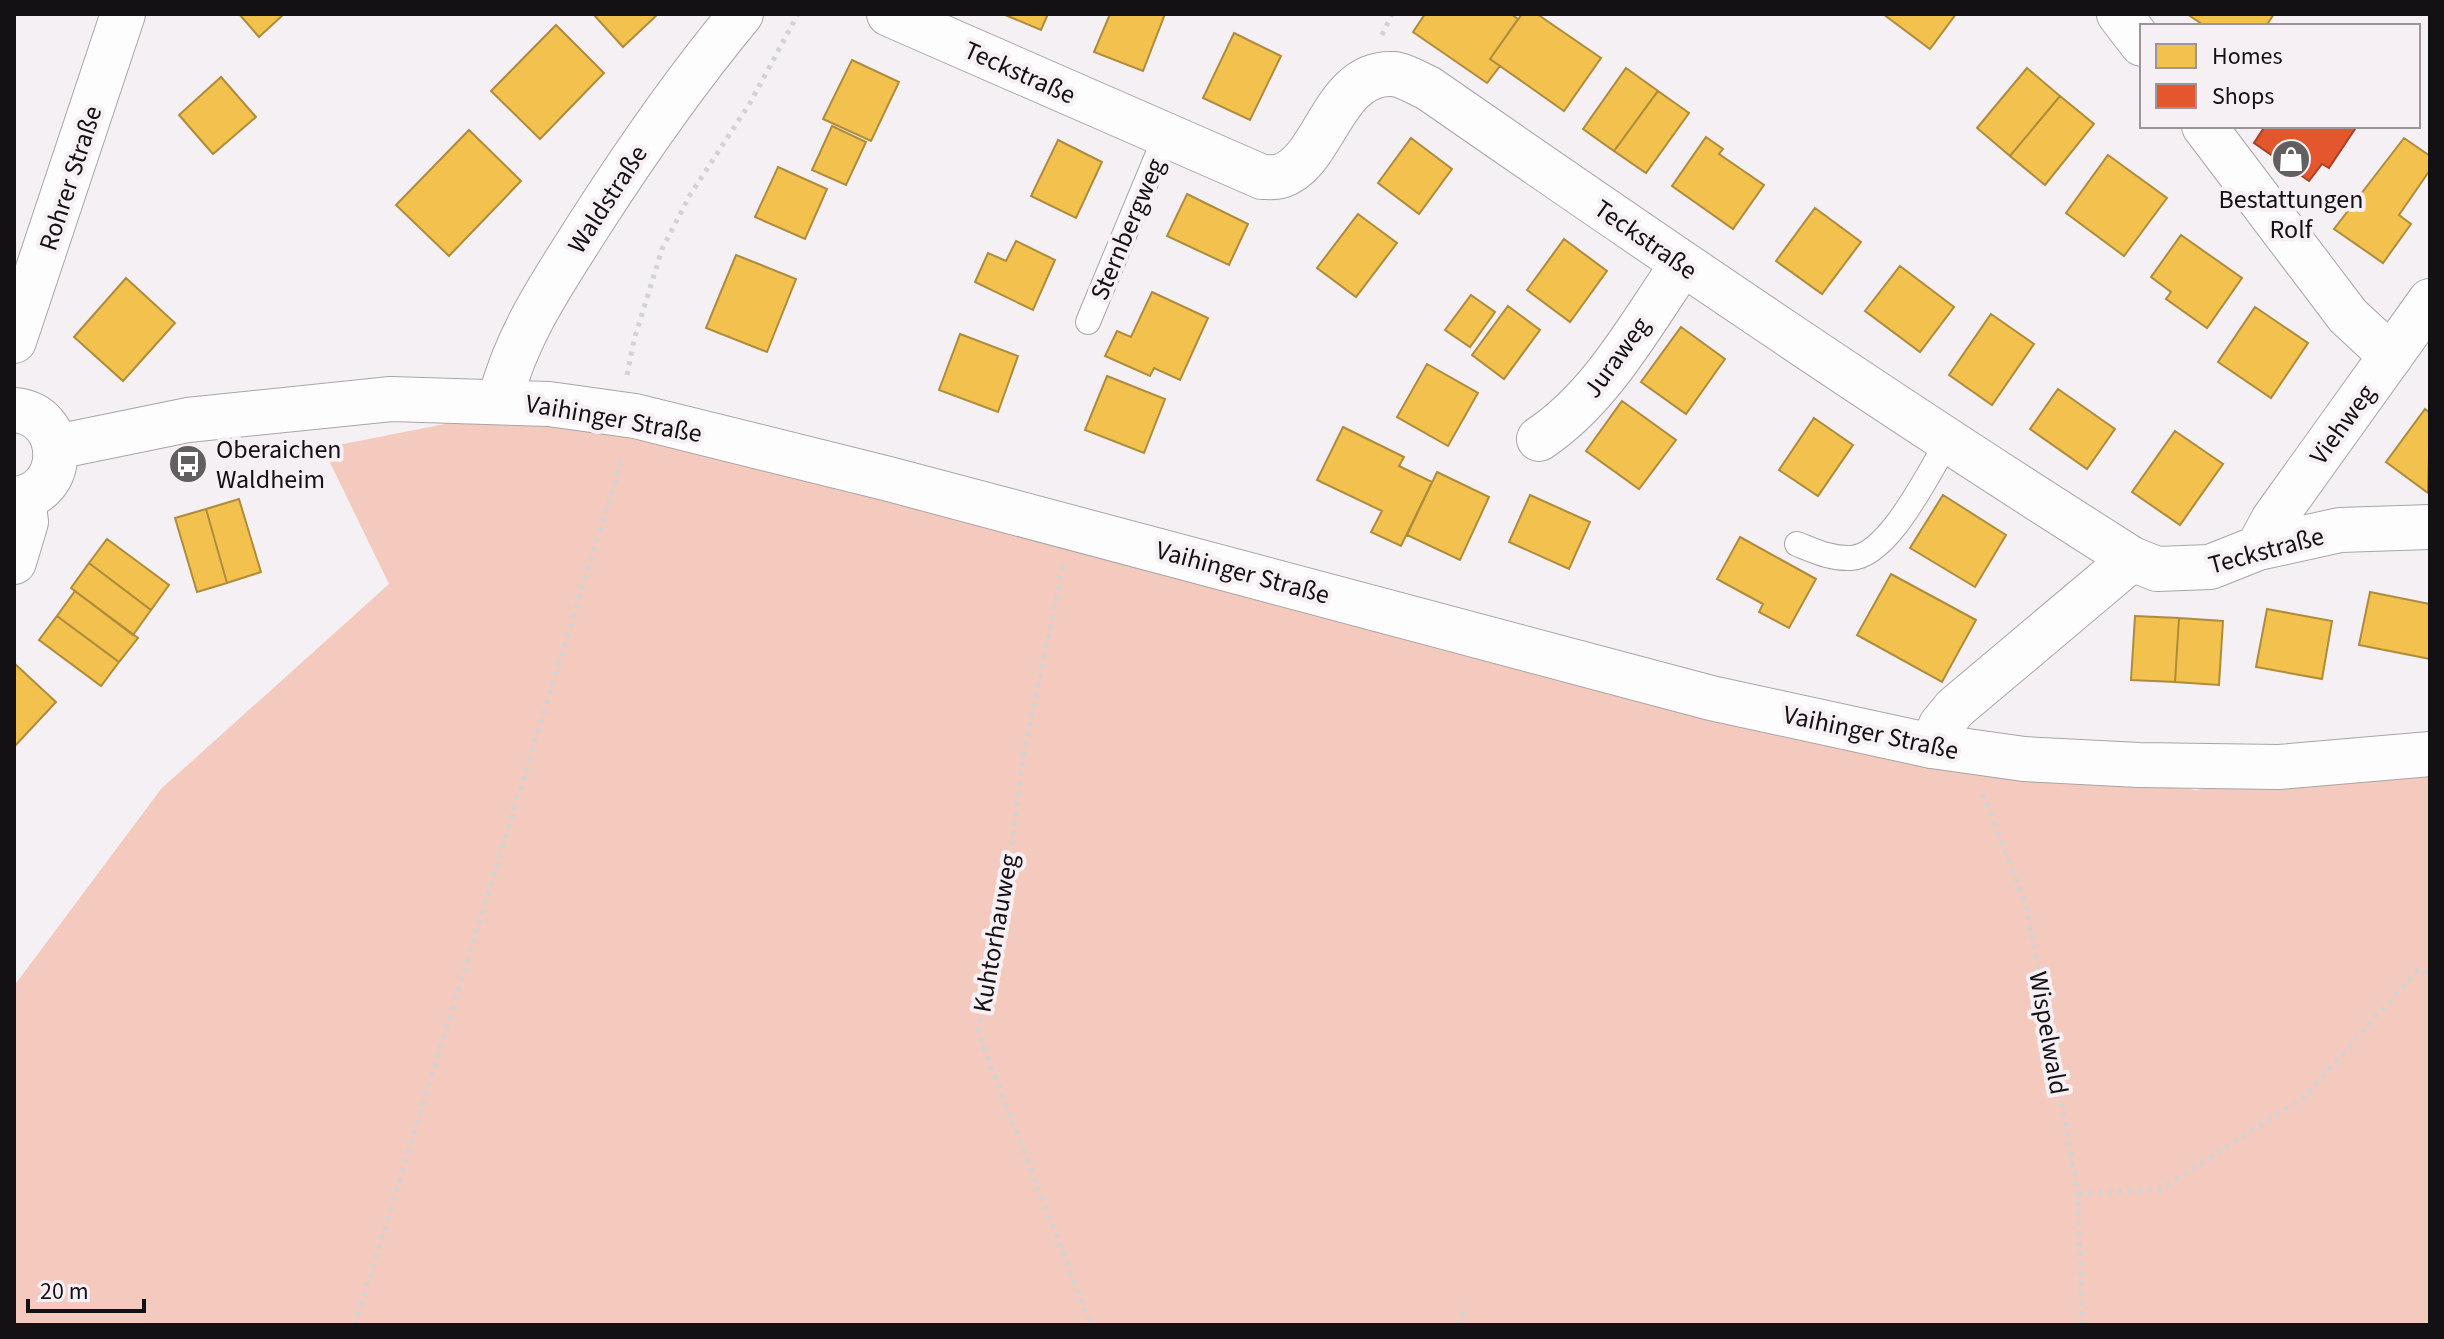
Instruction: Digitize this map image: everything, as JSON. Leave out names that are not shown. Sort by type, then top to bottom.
[{"type":"street","name":"Rohrer Straße","points":[[14,341],[123,14]]},
{"type":"street","name":"Waldstraße","points":[[500,400],[509,366],[538,305],[633,157],[696,69],[741,14]]},
{"type":"street","name":"Teckstraße","points":[[889,14],[1241,171],[1262,177],[1281,176],[1298,165],[1344,99],[1363,82],[1396,74],[1428,88],[1682,265],[1947,443],[2132,559],[2157,569],[2210,567],[2258,548],[2340,530],[2430,527]]},
{"type":"street","points":[[2119,14],[2140,41]]},
{"type":"street","points":[[2206,128],[2348,316],[2391,356]]},
{"type":"street","name":"Juraweg","points":[[1539,439],[1564,422],[1590,396],[1682,265]]},
{"type":"street","name":"Viehweg","points":[[2258,548],[2273,520],[2430,301]]},
{"type":"street","name":"Vaihinger Straße","points":[[56,447],[233,415],[391,399],[500,400],[627,415],[1075,527],[1711,698],[1950,749],[2024,759],[2279,767],[2430,754]]},
{"type":"street","points":[[14,410],[32,414],[44,422],[56,447],[53,473],[45,484],[18,498],[26,522],[14,562]]},
{"type":"street","points":[[1950,749],[1941,725],[1955,708],[2132,559]]},
{"type":"lane","name":"Sternbergweg","points":[[1088,322],[1165,137]]},
{"type":"lane","points":[[1797,544],[1828,556],[1854,559],[1877,548],[1895,527],[1947,443]]},
{"type":"path","points":[[355,1325],[627,415],[634,340],[662,249],[690,195],[750,103],[798,14]]},
{"type":"path","name":"Kuhtorhauweg","points":[[1075,527],[1044,646],[1017,795],[1005,898],[978,1032],[1091,1325]]},
{"type":"path","name":"Wispelwald","points":[[1950,749],[2027,909],[2078,1194],[2082,1325]]},
{"type":"path","points":[[2078,1194],[2161,1189],[2303,1098],[2418,970],[2430,973]]},
{"type":"path","points":[[1458,1325],[1467,1306]]},
{"type":"shaded area","points":[[450,423],[587,428],[1954,758],[2196,790],[2430,754],[2430,1325],[14,1325],[14,986],[161,789],[389,584],[323,448]]},
{"type":"building: Homes","points":[[239,14],[284,14],[259,37]]},
{"type":"building: Homes","points":[[593,14],[656,14],[657,15],[623,47]]},
{"type":"building: Homes","points":[[1003,14],[1048,14],[1041,30]]},
{"type":"building: Homes","points":[[1110,14],[1165,14],[1143,71],[1094,52]]},
{"type":"building: Homes","points":[[1425,14],[1511,14],[1518,19],[1490,59],[1500,66],[1487,83],[1413,32]]},
{"type":"building: Homes","points":[[1522,14],[1537,14],[1601,58],[1564,111],[1490,59]]},
{"type":"building: Homes","points":[[1883,14],[1956,14],[1930,49]]},
{"type":"building: Homes","points":[[2187,14],[2274,14],[2267,24],[2202,24]]},
{"type":"building: Homes","points":[[556,25],[604,73],[540,139],[491,91]]},
{"type":"building: Homes","points":[[1234,33],[1281,56],[1250,120],[1203,98]]},
{"type":"building: Homes","points":[[852,60],[899,82],[871,141],[823,119]]},
{"type":"building: Homes","points":[[1626,68],[1658,91],[1614,151],[1583,129]]},
{"type":"building: Homes","points":[[2027,68],[2060,96],[2010,156],[1977,128]]},
{"type":"building: Homes","points":[[221,77],[256,117],[213,154],[179,115]]},
{"type":"building: Homes","points":[[1658,91],[1689,113],[1646,173],[1614,151]]},
{"type":"building: Homes","points":[[2060,96],[2094,124],[2045,185],[2010,156]]},
{"type":"building: Homes","points":[[832,126],[866,142],[846,185],[812,170]]},
{"type":"building: Homes","points":[[469,130],[521,181],[449,256],[396,205]]},
{"type":"building: Homes","points":[[1706,137],[1723,149],[1719,154],[1764,185],[1733,229],[1672,186]]},
{"type":"building: Homes","points":[[1411,138],[1452,169],[1419,214],[1378,183]]},
{"type":"building: Homes","points":[[2404,138],[2430,156],[2430,170],[2399,215],[2411,224],[2383,263],[2334,229]]},
{"type":"building: Homes","points":[[1058,140],[1102,162],[1076,218],[1031,196]]},
{"type":"building: Homes","points":[[2108,155],[2167,198],[2124,256],[2066,213]]},
{"type":"building: Homes","points":[[778,167],[827,189],[805,239],[755,217]]},
{"type":"building: Homes","points":[[1187,194],[1248,224],[1229,265],[1167,236]]},
{"type":"building: Homes","points":[[1815,208],[1861,242],[1822,294],[1776,261]]},
{"type":"building: Homes","points":[[1358,214],[1397,243],[1356,297],[1317,268]]},
{"type":"building: Homes","points":[[2181,235],[2242,278],[2207,328],[2166,299],[2171,292],[2151,277]]},
{"type":"building: Homes","points":[[1564,239],[1607,271],[1570,322],[1527,290]]},
{"type":"building: Homes","points":[[1016,241],[1055,260],[1033,310],[975,282],[988,253],[1006,261]]},
{"type":"building: Homes","points":[[736,255],[796,279],[767,352],[706,328]]},
{"type":"building: Homes","points":[[1900,266],[1954,307],[1920,352],[1865,311]]},
{"type":"building: Homes","points":[[126,278],[175,323],[123,381],[74,337]]},
{"type":"building: Homes","points":[[1152,292],[1208,318],[1180,380],[1154,368],[1150,376],[1105,356],[1117,331],[1131,337]]},
{"type":"building: Homes","points":[[1471,295],[1495,312],[1470,347],[1445,330]]},
{"type":"building: Homes","points":[[1508,306],[1540,330],[1504,379],[1472,355]]},
{"type":"building: Homes","points":[[2255,307],[2308,343],[2271,398],[2218,362]]},
{"type":"building: Homes","points":[[1991,314],[2034,344],[1992,405],[1949,375]]},
{"type":"building: Homes","points":[[1681,327],[1725,359],[1686,414],[1641,382]]},
{"type":"building: Homes","points":[[960,334],[1018,356],[998,412],[939,390]]},
{"type":"building: Homes","points":[[1427,364],[1478,393],[1448,446],[1397,417]]},
{"type":"building: Homes","points":[[1107,376],[1165,399],[1144,453],[1085,430]]},
{"type":"building: Homes","points":[[2058,389],[2115,429],[2087,469],[2030,429]]},
{"type":"building: Homes","points":[[1622,401],[1676,440],[1639,489],[1586,451]]},
{"type":"building: Homes","points":[[2425,409],[2430,413],[2428,493],[2386,462]]},
{"type":"building: Homes","points":[[1814,418],[1853,445],[1818,496],[1779,470]]},
{"type":"building: Homes","points":[[1343,427],[1404,457],[1399,466],[1432,482],[1401,546],[1371,532],[1382,511],[1317,480]]},
{"type":"building: Homes","points":[[2175,431],[2223,464],[2180,525],[2132,492]]},
{"type":"building: Homes","points":[[1437,472],[1489,497],[1460,560],[1407,535]]},
{"type":"building: Homes","points":[[1530,495],[1590,522],[1569,569],[1509,542]]},
{"type":"building: Homes","points":[[1943,495],[2006,535],[1975,587],[1910,548]]},
{"type":"building: Homes","points":[[239,499],[261,572],[227,583],[206,509]]},
{"type":"building: Homes","points":[[206,509],[227,583],[197,592],[175,518]]},
{"type":"building: Homes","points":[[1740,537],[1816,579],[1789,628],[1759,612],[1763,604],[1717,579]]},
{"type":"building: Homes","points":[[107,539],[169,585],[151,610],[89,563]]},
{"type":"building: Homes","points":[[89,563],[151,610],[133,635],[71,588]]},
{"type":"building: Homes","points":[[1891,574],[1976,620],[1942,682],[1857,635]]},
{"type":"building: Homes","points":[[75,591],[138,638],[119,662],[57,616]]},
{"type":"building: Homes","points":[[2370,592],[2430,604],[2430,659],[2359,645]]},
{"type":"building: Homes","points":[[2267,609],[2332,621],[2322,679],[2256,667]]},
{"type":"building: Homes","points":[[57,616],[119,662],[101,686],[39,640]]},
{"type":"building: Homes","points":[[2135,616],[2179,618],[2175,682],[2131,680]]},
{"type":"building: Homes","points":[[2179,618],[2223,621],[2219,685],[2175,682]]},
{"type":"building: Homes","points":[[14,663],[56,702],[14,747]]},
{"type":"building: Shops","points":[[2264,128],[2356,128],[2329,168],[2322,164],[2309,181],[2254,143]]},
{"type":"place","name":"Bestattungen Rolf","points":[[2291,159]]},
{"type":"place","name":"Oberaichen Waldheim","points":[[188,464]]}]
